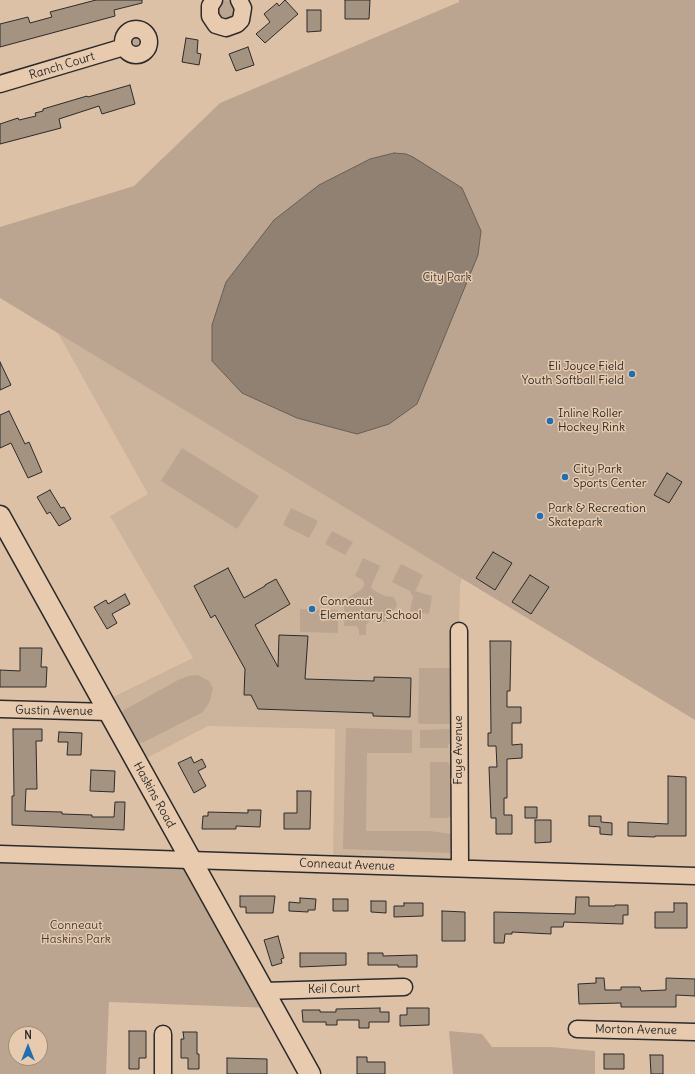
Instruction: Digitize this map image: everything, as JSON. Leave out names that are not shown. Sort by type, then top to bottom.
[{"type":"main road","name":"Haskins Road","points":[[0,516],[310,1074]]},
{"type":"street","points":[[214,0],[210,6],[210,16],[216,24],[226,28],[237,24],[241,20],[243,8],[239,0]]},
{"type":"street","name":"Ranch Court","points":[[0,84],[124,47]]},
{"type":"street","name":"Faye Avenue","points":[[459,631],[460,868]]},
{"type":"street","name":"Gustin Avenue","points":[[0,709],[109,712]]},
{"type":"street","name":"Conneaut Avenue","points":[[0,854],[695,876]]},
{"type":"street","name":"Keil Court","points":[[263,991],[404,987]]},
{"type":"street","name":"Morton Avenue","points":[[577,1029],[695,1032]]},
{"type":"street","points":[[163,1034],[163,1074]]},
{"type":"shaded area","points":[[394,153],[406,154],[413,157],[462,188],[481,231],[478,255],[417,404],[389,424],[357,434],[297,418],[242,393],[212,361],[212,325],[226,282],[274,220],[319,185],[370,159]]},
{"type":"shaded area","name":"Conneaut Elementary School","points":[[58,333],[462,578],[460,586],[459,631],[460,868],[333,865],[335,729],[208,726],[137,763],[103,702],[193,658],[110,516],[148,494]]},
{"type":"green space","points":[[225,0],[231,1],[236,6],[233,19],[223,20],[218,16],[217,6]]},
{"type":"green space","name":"City Park","points":[[459,0],[695,0],[695,720],[0,298],[0,227],[134,186],[220,103],[459,2]]},
{"type":"green space","points":[[135,36],[139,36],[143,42],[139,48],[135,48],[131,44],[131,40]]},
{"type":"green space","points":[[182,448],[259,496],[237,529],[161,481]]},
{"type":"green space","points":[[291,508],[318,521],[309,538],[283,525]]},
{"type":"green space","points":[[332,531],[353,542],[345,555],[325,544]]},
{"type":"green space","points":[[363,558],[380,566],[371,587],[373,590],[385,596],[393,597],[397,606],[394,610],[386,613],[386,622],[381,622],[381,619],[377,616],[372,618],[366,625],[366,635],[359,635],[359,629],[356,626],[344,626],[344,600],[362,589],[364,585],[363,580],[355,576]]},
{"type":"green space","points":[[401,564],[423,575],[415,591],[432,596],[429,614],[410,611],[413,597],[410,591],[392,582]]},
{"type":"green space","points":[[300,609],[338,610],[338,633],[300,632]]},
{"type":"green space","points":[[419,668],[450,668],[452,672],[452,724],[420,724],[418,722]]},
{"type":"green space","points":[[198,675],[209,681],[213,688],[210,701],[203,712],[144,742],[133,743],[119,719],[124,710],[180,679]]},
{"type":"green space","points":[[346,728],[412,730],[412,753],[367,753],[366,831],[430,831],[451,834],[452,853],[343,849]]},
{"type":"green space","points":[[453,729],[453,743],[448,744],[448,748],[420,748],[420,730]]},
{"type":"green space","points":[[430,762],[448,762],[452,768],[452,816],[446,818],[430,818]]},
{"type":"green space","name":"Conneaut Haskins Park","points":[[0,854],[191,860],[273,1008],[109,1002],[106,1074],[0,1074]]},
{"type":"green space","points":[[449,1031],[482,1034],[492,1047],[552,1047],[595,1051],[595,1074],[453,1074]]},
{"type":"building","points":[[96,0],[142,0],[142,3],[114,10],[115,16],[0,47],[0,24],[28,17],[30,23],[52,17],[50,12]]},
{"type":"building","points":[[285,0],[298,14],[265,43],[256,34],[270,22],[264,14],[277,3],[279,6]]},
{"type":"building","points":[[345,0],[370,0],[369,19],[345,19]]},
{"type":"building","points":[[307,10],[321,10],[321,31],[307,32]]},
{"type":"building","points":[[186,38],[198,40],[197,53],[201,54],[199,65],[182,62]]},
{"type":"building","points":[[248,47],[254,65],[236,71],[229,54]]},
{"type":"building","points":[[130,85],[135,104],[102,114],[99,106],[59,119],[61,128],[0,144],[0,124],[18,118],[19,120],[36,116],[35,113],[43,111],[43,109]]},
{"type":"building","points":[[0,362],[11,385],[0,390]]},
{"type":"building","points":[[9,411],[25,444],[29,442],[42,472],[28,478],[11,443],[0,448],[0,415]]},
{"type":"building","points":[[667,473],[682,482],[669,503],[654,495]]},
{"type":"building","points":[[50,490],[61,508],[64,507],[71,519],[59,526],[50,512],[47,514],[37,497]]},
{"type":"building","points":[[493,552],[512,563],[495,590],[476,578]]},
{"type":"building","points":[[228,568],[244,598],[276,579],[290,604],[255,625],[278,667],[279,635],[308,636],[305,679],[374,681],[374,677],[411,678],[410,717],[373,716],[373,713],[258,709],[251,695],[244,695],[245,669],[215,615],[211,618],[194,586]]},
{"type":"building","points":[[530,575],[549,587],[531,614],[512,602]]},
{"type":"building","points":[[125,594],[130,604],[112,614],[117,623],[107,629],[94,607],[106,600],[108,604]]},
{"type":"building","points":[[490,641],[511,641],[510,691],[507,691],[507,707],[521,707],[521,723],[512,723],[512,745],[522,744],[522,758],[507,759],[507,798],[504,798],[504,815],[512,815],[512,834],[496,834],[496,818],[491,818],[489,767],[497,767],[496,746],[488,746],[488,733],[491,733]]},
{"type":"building","points":[[20,648],[42,648],[41,667],[47,667],[46,687],[0,687],[0,670],[20,671]]},
{"type":"building","points":[[13,729],[42,729],[42,741],[36,741],[37,789],[26,789],[25,811],[62,812],[62,814],[92,815],[92,817],[114,817],[115,802],[125,802],[124,830],[12,825],[12,796],[14,796]]},
{"type":"building","points":[[59,732],[82,733],[81,755],[67,755],[68,742],[58,742]]},
{"type":"building","points":[[191,757],[194,763],[202,759],[206,767],[198,771],[206,786],[194,793],[178,763]]},
{"type":"building","points":[[91,770],[115,771],[114,792],[90,791]]},
{"type":"building","points":[[668,776],[686,777],[686,836],[628,836],[628,822],[668,824]]},
{"type":"building","points":[[297,791],[311,791],[310,829],[284,829],[284,813],[297,813]]},
{"type":"building","points":[[525,807],[537,807],[537,818],[525,818]]},
{"type":"building","points":[[248,810],[261,810],[260,827],[236,826],[236,829],[202,829],[203,816],[208,816],[208,812],[248,813]]},
{"type":"building","points":[[589,816],[601,816],[601,822],[612,823],[612,835],[600,834],[600,827],[589,826]]},
{"type":"building","points":[[535,820],[551,820],[551,842],[535,843]]},
{"type":"building","points":[[240,896],[275,896],[273,913],[246,913],[246,907],[240,907]]},
{"type":"building","points":[[576,897],[589,897],[589,906],[628,905],[628,915],[623,915],[623,924],[564,922],[563,927],[551,927],[551,934],[512,932],[512,934],[505,934],[504,943],[494,943],[494,912],[575,914]]},
{"type":"building","points":[[300,898],[316,899],[315,910],[308,910],[308,912],[289,911],[289,902],[300,903]]},
{"type":"building","points":[[333,899],[348,899],[348,911],[333,911]]},
{"type":"building","points":[[371,901],[386,901],[386,913],[371,912]]},
{"type":"building","points":[[404,903],[423,903],[423,916],[394,917],[394,906],[404,906]]},
{"type":"building","points":[[674,903],[687,903],[687,928],[655,928],[655,912],[674,912]]},
{"type":"building","points":[[442,911],[465,912],[465,941],[442,941]]},
{"type":"building","points":[[278,936],[284,958],[281,959],[282,963],[272,966],[264,940]]},
{"type":"building","points":[[300,953],[346,953],[346,965],[300,967]]},
{"type":"building","points":[[368,953],[383,953],[383,956],[417,955],[417,967],[398,967],[398,965],[368,965]]},
{"type":"building","points":[[596,978],[604,978],[605,990],[621,990],[621,987],[640,987],[641,991],[666,990],[666,978],[695,979],[695,996],[676,995],[676,1007],[621,1007],[621,1003],[579,1004],[578,984],[596,983]]},
{"type":"building","points":[[380,1008],[380,1012],[389,1012],[389,1022],[369,1022],[369,1028],[359,1028],[359,1020],[337,1020],[337,1025],[326,1025],[326,1022],[303,1022],[302,1010],[336,1012],[336,1009]]},
{"type":"building","points":[[407,1008],[429,1008],[429,1025],[400,1026],[400,1015],[407,1015]]},
{"type":"building","points":[[129,1031],[146,1031],[146,1058],[139,1058],[139,1069],[129,1069]]},
{"type":"building","points":[[183,1032],[197,1032],[199,1069],[188,1069],[188,1058],[181,1058],[181,1039],[184,1039]]},
{"type":"building","points":[[604,1054],[624,1054],[624,1069],[604,1069]]},
{"type":"building","points":[[650,1055],[663,1055],[663,1074],[651,1074]]},
{"type":"building","points":[[357,1057],[367,1057],[367,1062],[385,1062],[385,1074],[357,1074]]},
{"type":"building","points":[[227,1058],[267,1059],[267,1074],[227,1074]]},
{"type":"place","name":"Eli Joyce Field Youth Softball Field","points":[[632,374]]},
{"type":"place","name":"Inline Roller Hockey Rink","points":[[550,421]]},
{"type":"place","name":"City Park Sports Center","points":[[565,477]]},
{"type":"place","name":"Park & Recreation Skatepark","points":[[540,516]]},
{"type":"place","name":"Conneaut Elementary School","points":[[312,609]]}]
